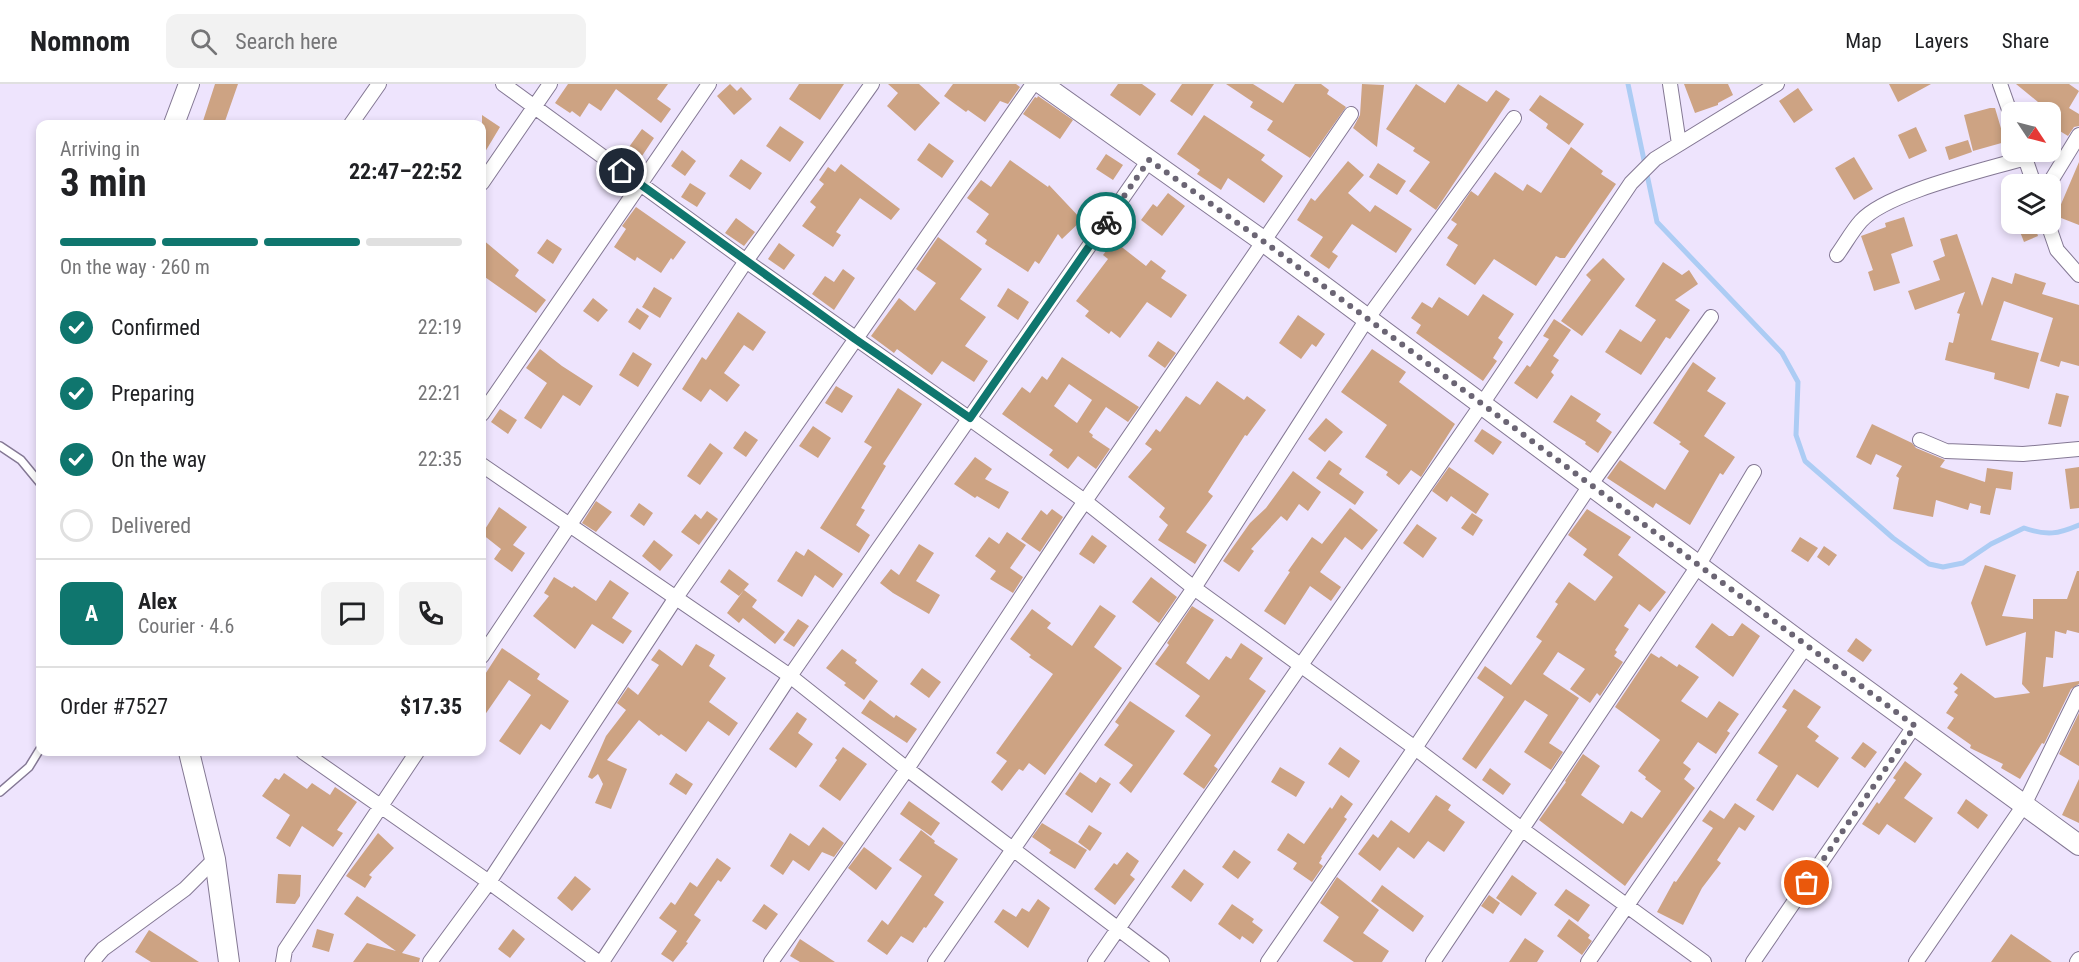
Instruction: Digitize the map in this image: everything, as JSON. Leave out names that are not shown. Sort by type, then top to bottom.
[{"type":"street","points":[[176,120],[189,84]]},
{"type":"street","points":[[354,120],[379,84]]},
{"type":"street","points":[[503,84],[746,261],[1086,502],[1194,588],[1704,962]]},
{"type":"street","points":[[486,177],[550,84]]},
{"type":"street","points":[[486,408],[709,84]]},
{"type":"street","points":[[486,650],[746,261],[872,84]]},
{"type":"street","points":[[430,962],[489,882],[675,599],[1033,84]]},
{"type":"street","points":[[1042,84],[1263,241],[1806,646],[2079,845]]},
{"type":"street","points":[[1670,84],[1679,144]]},
{"type":"street","points":[[1095,962],[1482,404],[1631,183],[1655,159],[1777,84]]},
{"type":"street","points":[[2000,84],[2006,102]]},
{"type":"street","points":[[771,962],[907,769],[1072,520],[1351,114]]},
{"type":"street","points":[[935,962],[1194,588],[1367,319],[1514,118]]},
{"type":"street","points":[[2055,174],[2079,135]]},
{"type":"street","points":[[309,756],[600,962],[790,676],[1149,160]]},
{"type":"street","points":[[1837,255],[1862,221],[1873,212],[1904,195],[2003,162]]},
{"type":"street","points":[[2051,234],[2057,250],[2079,275]]},
{"type":"street","points":[[1268,962],[1415,748],[1591,484],[1711,317]]},
{"type":"street","points":[[1920,440],[1946,451],[2023,454],[2079,449]]},
{"type":"street","points":[[486,468],[569,527],[790,676],[907,769],[1162,962]]},
{"type":"street","points":[[1433,962],[1698,566],[1754,472]]},
{"type":"street","points":[[1588,962],[1806,646]]},
{"type":"street","points":[[1916,962],[2024,805],[2079,693]]},
{"type":"street","points":[[1753,962],[1915,726]]},
{"type":"street","points":[[190,756],[215,859],[229,962]]},
{"type":"street","points":[[283,962],[285,950],[414,756]]},
{"type":"street","points":[[92,962],[103,949],[185,889],[215,859]]},
{"type":"lane","points":[[0,446],[21,460],[36,478]]},
{"type":"lane","points":[[0,792],[29,767],[36,756]]},
{"type":"building","points":[[215,84],[238,84],[225,120],[203,120]]},
{"type":"building","points":[[568,84],[668,84],[657,99],[671,109],[661,123],[616,89],[601,111],[589,103],[580,117],[555,103]]},
{"type":"building","points":[[730,84],[737,91],[741,87],[752,99],[734,115],[717,96]]},
{"type":"building","points":[[799,84],[844,84],[820,120],[789,99]]},
{"type":"building","points":[[888,84],[919,84],[940,103],[915,131],[887,106],[898,93]]},
{"type":"building","points":[[953,84],[1016,84],[1020,87],[1008,104],[1000,101],[985,122],[944,96]]},
{"type":"building","points":[[1118,84],[1142,84],[1156,94],[1140,116],[1110,95]]},
{"type":"building","points":[[1182,84],[1214,84],[1192,116],[1170,101]]},
{"type":"building","points":[[1226,84],[1253,84],[1283,103],[1295,84],[1321,84],[1329,90],[1327,94],[1346,107],[1310,158],[1267,130],[1273,121],[1250,107],[1253,102]]},
{"type":"building","points":[[1362,84],[1384,85],[1377,147],[1353,128],[1360,115]]},
{"type":"building","points":[[1416,84],[1445,103],[1458,84],[1487,102],[1496,90],[1510,99],[1436,210],[1409,191],[1430,162],[1413,151],[1415,148],[1386,129]]},
{"type":"building","points":[[1684,84],[1728,84],[1733,95],[1718,105],[1695,113]]},
{"type":"building","points":[[1889,84],[1931,84],[1898,102]]},
{"type":"building","points":[[2016,84],[2069,84],[2079,91],[2069,108],[2079,114],[2079,126],[2074,127],[2068,136],[2061,132],[2061,102],[2038,102]]},
{"type":"building","points":[[1798,88],[1813,110],[1794,123],[1779,101]]},
{"type":"building","points":[[1540,95],[1584,124],[1569,145],[1546,128],[1548,124],[1529,110]]},
{"type":"building","points":[[1038,96],[1073,120],[1060,139],[1023,114]]},
{"type":"building","points":[[1995,108],[2001,128],[2001,143],[1973,151],[1964,115]]},
{"type":"building","points":[[482,115],[500,127],[486,150],[486,120],[482,120]]},
{"type":"building","points":[[1204,115],[1265,155],[1261,160],[1283,176],[1264,203],[1228,178],[1221,190],[1197,174],[1200,170],[1177,154]]},
{"type":"building","points":[[780,126],[804,142],[790,162],[766,146]]},
{"type":"building","points":[[1916,127],[1927,151],[1909,159],[1898,135]]},
{"type":"building","points":[[642,129],[654,138],[642,156],[629,147]]},
{"type":"building","points":[[1968,140],[1972,152],[1949,160],[1945,147]]},
{"type":"building","points":[[929,143],[954,161],[942,178],[917,160]]},
{"type":"building","points":[[1571,147],[1603,171],[1601,174],[1616,184],[1565,258],[1556,256],[1536,286],[1494,259],[1475,285],[1446,265],[1458,245],[1447,238],[1457,224],[1451,220],[1471,191],[1478,196],[1495,172],[1523,191],[1527,184],[1541,193]]},
{"type":"building","points":[[682,150],[696,161],[685,176],[671,166]]},
{"type":"building","points":[[1106,154],[1123,165],[1113,180],[1096,169]]},
{"type":"building","points":[[1854,157],[1873,189],[1854,200],[1835,168]]},
{"type":"building","points":[[741,159],[762,173],[750,190],[729,176]]},
{"type":"building","points":[[1010,160],[1048,187],[1049,185],[1082,220],[1062,239],[1058,234],[1039,264],[1035,261],[1028,272],[985,244],[987,240],[976,232],[989,214],[967,198],[981,180],[991,187]]},
{"type":"building","points":[[1348,161],[1364,175],[1348,193],[1370,212],[1375,205],[1412,229],[1396,253],[1352,224],[1332,252],[1338,256],[1329,269],[1310,256],[1323,237],[1297,220],[1311,198],[1315,201]]},
{"type":"building","points":[[2079,162],[2079,225],[2061,218],[2061,204]]},
{"type":"building","points":[[1378,163],[1406,181],[1397,195],[1369,177]]},
{"type":"building","points":[[841,164],[900,209],[891,220],[860,198],[836,232],[841,235],[833,247],[802,226],[816,207],[810,202],[824,184],[819,180],[828,167],[835,172]]},
{"type":"building","points":[[690,183],[706,193],[697,207],[681,197]]},
{"type":"building","points":[[1168,193],[1185,206],[1162,236],[1141,220],[1153,204],[1157,207]]},
{"type":"building","points":[[636,207],[686,242],[661,273],[637,257],[635,261],[614,247],[626,229],[622,226]]},
{"type":"building","points":[[1904,217],[1913,246],[1891,254],[1900,283],[1874,291],[1868,272],[1873,270],[1861,236],[1886,227],[1885,223]]},
{"type":"building","points":[[736,218],[755,232],[744,246],[725,233]]},
{"type":"building","points":[[1957,234],[1982,306],[1992,277],[2012,284],[2015,273],[2046,283],[2042,294],[2079,305],[2079,366],[2061,361],[2059,367],[2040,361],[2053,318],[2004,301],[1991,340],[2039,353],[2029,389],[1994,379],[1995,373],[1945,360],[1949,342],[1953,343],[1960,314],[1957,313],[1965,292],[1915,310],[1908,291],[1940,280],[1933,261],[1945,256],[1940,239]]},
{"type":"building","points":[[2021,234],[2037,234],[2038,236],[2024,242]]},
{"type":"building","points":[[938,237],[982,269],[960,299],[986,317],[965,346],[988,361],[974,382],[942,361],[932,375],[897,349],[894,353],[871,336],[899,298],[915,311],[936,283],[916,269]]},
{"type":"building","points":[[547,239],[562,249],[553,264],[537,253]]},
{"type":"building","points":[[1114,241],[1146,266],[1151,260],[1166,271],[1161,278],[1187,295],[1171,318],[1147,302],[1120,338],[1111,331],[1109,334],[1085,316],[1089,311],[1076,301],[1108,259],[1103,255]]},
{"type":"building","points":[[486,242],[519,270],[515,276],[546,300],[536,313],[486,278]]},
{"type":"building","points":[[779,243],[795,255],[784,270],[768,259]]},
{"type":"building","points":[[1603,258],[1625,279],[1582,336],[1561,321],[1591,280],[1586,275]]},
{"type":"building","points":[[1663,262],[1682,275],[1689,270],[1698,284],[1675,300],[1690,310],[1670,339],[1666,337],[1641,375],[1605,352],[1620,329],[1641,342],[1656,320],[1635,306]]},
{"type":"building","points":[[843,269],[855,278],[834,310],[812,294],[825,276],[834,282]]},
{"type":"building","points":[[654,287],[672,298],[660,318],[642,307]]},
{"type":"building","points":[[1008,288],[1029,302],[1018,320],[997,306]]},
{"type":"building","points":[[1483,294],[1514,314],[1498,338],[1503,342],[1493,358],[1497,361],[1483,381],[1416,333],[1421,325],[1411,318],[1422,302],[1432,308],[1439,297],[1468,316]]},
{"type":"building","points":[[593,298],[608,310],[598,322],[583,311]]},
{"type":"building","points":[[637,308],[649,316],[640,330],[628,322]]},
{"type":"building","points":[[738,312],[766,332],[753,351],[744,345],[724,373],[740,385],[727,402],[710,389],[701,402],[682,389],[702,357],[706,360]]},
{"type":"building","points":[[1298,315],[1325,334],[1316,347],[1312,344],[1301,359],[1279,343]]},
{"type":"building","points":[[1554,319],[1571,330],[1553,356],[1559,360],[1551,372],[1554,375],[1537,399],[1514,383],[1527,365],[1530,367],[1549,339],[1543,336]]},
{"type":"building","points":[[1158,341],[1176,353],[1165,368],[1148,356]]},
{"type":"building","points":[[540,349],[593,386],[580,406],[563,395],[541,429],[524,418],[547,383],[526,368]]},
{"type":"building","points":[[1372,349],[1406,372],[1399,382],[1455,424],[1421,477],[1411,470],[1399,485],[1386,475],[1388,472],[1365,457],[1387,425],[1341,392]]},
{"type":"building","points":[[633,352],[652,364],[638,387],[619,375]]},
{"type":"building","points":[[1062,357],[1139,407],[1128,422],[1106,407],[1089,432],[1093,435],[1092,437],[1110,449],[1096,469],[1078,456],[1068,469],[1049,455],[1053,450],[1002,414],[1022,387],[1030,393],[1042,376],[1047,380]],"holes":[[[1069,384],[1092,400],[1077,423],[1054,406]]]},
{"type":"building","points":[[1693,362],[1716,378],[1707,391],[1726,403],[1704,436],[1735,457],[1723,475],[1720,473],[1690,525],[1656,503],[1653,508],[1607,478],[1620,460],[1665,490],[1689,451],[1679,444],[1681,442],[1653,423]]},
{"type":"building","points":[[1217,381],[1244,400],[1247,396],[1266,410],[1247,436],[1245,435],[1208,492],[1213,496],[1186,532],[1207,545],[1195,564],[1158,540],[1168,525],[1159,517],[1165,508],[1128,477],[1152,449],[1145,444],[1156,429],[1160,432],[1186,396],[1200,405]]},
{"type":"building","points":[[836,386],[853,396],[842,413],[825,403]]},
{"type":"building","points":[[898,388],[922,404],[883,464],[886,466],[861,508],[865,510],[856,525],[870,535],[859,553],[820,528],[872,447],[864,442]]},
{"type":"building","points":[[2056,393],[2069,396],[2061,427],[2048,424]]},
{"type":"building","points":[[1571,395],[1601,414],[1596,421],[1612,432],[1598,453],[1585,444],[1586,442],[1553,422]]},
{"type":"building","points":[[500,409],[517,420],[508,434],[491,422]]},
{"type":"building","points":[[1326,418],[1343,432],[1325,452],[1308,439]]},
{"type":"building","points":[[1872,424],[1912,443],[1916,448],[1945,460],[1940,467],[1985,482],[1987,468],[2013,472],[2011,490],[1996,488],[1990,515],[1980,513],[1981,506],[1970,503],[1968,510],[1936,500],[1933,517],[1893,509],[1899,478],[1896,476],[1902,466],[1876,454],[1871,465],[1856,457]]},
{"type":"building","points":[[813,426],[831,438],[818,458],[799,446]]},
{"type":"building","points":[[1482,429],[1502,442],[1493,455],[1474,441]]},
{"type":"building","points":[[745,431],[758,440],[746,457],[733,448]]},
{"type":"building","points":[[710,443],[723,453],[700,485],[687,476]]},
{"type":"building","points":[[975,457],[992,469],[985,479],[1009,492],[999,509],[977,496],[975,498],[954,484]]},
{"type":"building","points":[[1329,460],[1342,469],[1339,474],[1364,492],[1355,505],[1316,478]]},
{"type":"building","points":[[1449,467],[1489,494],[1476,514],[1451,496],[1447,502],[1432,491]]},
{"type":"building","points":[[2079,467],[2079,508],[2070,509],[2065,469]]},
{"type":"building","points":[[1293,471],[1321,492],[1308,511],[1299,504],[1287,521],[1281,516],[1251,549],[1254,551],[1239,572],[1223,561],[1250,523],[1266,508]]},
{"type":"building","points":[[596,501],[612,512],[596,532],[582,523]]},
{"type":"building","points":[[639,503],[653,513],[644,526],[630,516]]},
{"type":"building","points":[[499,507],[527,527],[513,545],[525,553],[512,572],[494,559],[501,549],[486,537],[486,528]]},
{"type":"building","points":[[1350,508],[1378,530],[1362,550],[1345,537],[1320,572],[1341,587],[1331,601],[1310,586],[1285,625],[1264,611],[1312,537],[1322,544]]},
{"type":"building","points":[[1052,509],[1063,517],[1040,552],[1021,539],[1041,510],[1047,515]]},
{"type":"building","points":[[1587,509],[1631,537],[1618,555],[1666,592],[1650,612],[1639,604],[1624,626],[1629,629],[1615,650],[1617,652],[1614,656],[1623,662],[1600,696],[1597,693],[1590,703],[1570,689],[1585,669],[1558,652],[1543,674],[1579,698],[1549,743],[1563,752],[1551,770],[1524,752],[1548,715],[1525,700],[1476,769],[1462,759],[1504,697],[1477,678],[1485,666],[1511,685],[1542,641],[1536,637],[1558,604],[1555,602],[1569,582],[1595,601],[1613,577],[1583,555],[1587,549],[1568,535]]},
{"type":"building","points":[[707,511],[718,519],[699,545],[681,532],[695,514],[701,519]]},
{"type":"building","points":[[1472,513],[1483,520],[1473,536],[1461,528]]},
{"type":"building","points":[[1417,524],[1437,538],[1423,558],[1403,543]]},
{"type":"building","points":[[1007,532],[1026,545],[1010,568],[1023,577],[1013,593],[990,579],[996,571],[975,556],[989,537],[999,544]]},
{"type":"building","points":[[1092,535],[1107,546],[1094,564],[1079,554]]},
{"type":"building","points":[[1800,537],[1818,548],[1808,562],[1791,551]]},
{"type":"building","points":[[654,540],[673,555],[660,571],[642,556]]},
{"type":"building","points":[[919,544],[934,553],[916,581],[940,595],[929,614],[880,583],[891,569],[899,575]]},
{"type":"building","points":[[1824,546],[1837,555],[1829,566],[1817,557]]},
{"type":"building","points":[[808,549],[843,574],[833,588],[815,575],[802,597],[777,581],[796,551],[804,556]]},
{"type":"building","points":[[1985,565],[2016,575],[2002,616],[2033,619],[2033,599],[2067,599],[2077,571],[2079,571],[2079,633],[2067,630],[2066,634],[2055,631],[2053,658],[2046,657],[2043,687],[2079,681],[2079,684],[2071,689],[2044,744],[2042,743],[2020,779],[2001,768],[2003,764],[1970,748],[1971,745],[1947,728],[1954,718],[1946,713],[1958,695],[1954,692],[1958,688],[1953,684],[1961,673],[1995,698],[2030,693],[2022,684],[2026,632],[1986,646],[1971,603]]},
{"type":"building","points":[[729,569],[749,584],[739,596],[720,582]]},
{"type":"building","points":[[554,577],[572,588],[574,586],[596,601],[610,580],[629,593],[612,618],[632,631],[623,644],[592,624],[575,649],[533,616],[549,596],[544,593]]},
{"type":"building","points":[[1151,577],[1177,597],[1159,623],[1132,602]]},
{"type":"building","points":[[744,590],[757,600],[752,607],[785,632],[775,644],[743,618],[739,623],[727,613]]},
{"type":"building","points":[[1100,605],[1116,616],[1094,647],[1122,668],[1045,775],[1029,763],[1023,771],[1019,769],[1002,791],[991,782],[1007,761],[996,753],[1053,674],[1029,657],[1031,655],[1010,639],[1032,609],[1051,623],[1047,628],[1072,646]]},
{"type":"building","points":[[1192,606],[1214,620],[1186,663],[1209,680],[1226,656],[1231,659],[1241,643],[1263,658],[1249,679],[1266,691],[1214,766],[1218,769],[1204,789],[1183,774],[1211,735],[1185,716],[1200,696],[1155,664]]},
{"type":"building","points":[[798,619],[809,626],[794,647],[783,640]]},
{"type":"building","points":[[1712,623],[1729,636],[1733,636],[1742,623],[1760,636],[1733,677],[1695,647]]},
{"type":"building","points":[[1856,638],[1872,650],[1863,662],[1847,651]]},
{"type":"building","points":[[696,644],[715,655],[709,666],[726,678],[709,702],[738,723],[729,736],[708,721],[686,752],[661,734],[659,736],[639,720],[607,760],[627,769],[611,809],[595,803],[603,784],[598,774],[592,779],[588,777],[606,736],[626,710],[617,703],[628,687],[638,695],[659,665],[651,660],[659,649],[682,666]]},
{"type":"building","points":[[502,648],[540,674],[537,679],[569,701],[550,730],[541,724],[520,755],[499,741],[531,695],[509,680],[486,713],[486,673]]},
{"type":"building","points":[[842,649],[857,660],[855,663],[878,681],[864,700],[826,668]]},
{"type":"building","points":[[1651,653],[1659,658],[1661,656],[1677,667],[1679,664],[1699,677],[1681,701],[1707,718],[1719,701],[1739,714],[1727,731],[1730,733],[1716,754],[1698,742],[1683,763],[1691,769],[1684,779],[1695,788],[1625,886],[1539,820],[1583,754],[1600,766],[1581,795],[1623,824],[1631,811],[1642,818],[1661,791],[1638,771],[1660,740],[1615,707]]},
{"type":"building","points":[[922,668],[941,682],[929,698],[910,684]]},
{"type":"building","points":[[1794,689],[1821,707],[1807,727],[1819,736],[1815,741],[1839,758],[1818,788],[1797,774],[1773,811],[1756,800],[1778,766],[1758,753],[1787,710],[1782,707]]},
{"type":"building","points":[[870,700],[894,718],[896,715],[917,729],[907,743],[861,713]]},
{"type":"building","points":[[1130,701],[1175,731],[1131,793],[1119,783],[1133,765],[1104,745],[1119,725],[1115,722]]},
{"type":"building","points":[[797,712],[807,719],[798,733],[813,744],[796,768],[769,749]]},
{"type":"building","points":[[2079,713],[2079,766],[2059,754]]},
{"type":"building","points":[[1863,742],[1877,752],[1865,768],[1851,758]]},
{"type":"building","points":[[843,747],[867,764],[840,801],[819,786]]},
{"type":"building","points":[[1340,747],[1360,761],[1349,778],[1328,764]]},
{"type":"building","points":[[1905,761],[1922,774],[1904,798],[1933,818],[1915,843],[1887,824],[1879,835],[1862,824],[1896,780],[1893,778]]},
{"type":"building","points":[[1280,767],[1305,782],[1296,797],[1271,782]]},
{"type":"building","points":[[1490,768],[1511,784],[1503,795],[1482,780]]},
{"type":"building","points":[[1080,772],[1096,783],[1100,777],[1111,784],[1092,813],[1065,794]]},
{"type":"building","points":[[284,773],[307,789],[312,783],[330,795],[335,787],[357,802],[337,830],[343,833],[333,847],[302,826],[290,847],[276,838],[290,815],[262,796],[275,778],[279,780]]},
{"type":"building","points":[[676,773],[693,784],[686,795],[669,784]]},
{"type":"building","points":[[2079,779],[2079,823],[2062,815]]},
{"type":"building","points":[[1341,795],[1353,804],[1344,817],[1347,819],[1321,857],[1319,863],[1323,866],[1312,882],[1293,869],[1297,863],[1277,850],[1288,833],[1304,844]]},
{"type":"building","points":[[1436,795],[1451,805],[1448,810],[1465,822],[1444,852],[1428,841],[1414,859],[1398,847],[1380,871],[1358,854],[1373,834],[1378,838],[1391,820],[1409,833]]},
{"type":"building","points":[[1966,799],[1988,815],[1978,829],[1957,813]]},
{"type":"building","points":[[909,801],[940,823],[931,836],[900,814]]},
{"type":"building","points":[[1735,803],[1755,816],[1745,831],[1739,827],[1717,860],[1721,863],[1702,888],[1683,925],[1657,912],[1674,881],[1676,882],[1713,828],[1702,821],[1710,810],[1724,819]]},
{"type":"building","points":[[1042,823],[1087,850],[1075,869],[1049,853],[1051,850],[1032,837]]},
{"type":"building","points":[[1089,825],[1102,833],[1090,851],[1078,842]]},
{"type":"building","points":[[823,827],[844,843],[834,857],[822,852],[809,871],[793,860],[783,875],[770,866],[790,833],[809,846]]},
{"type":"building","points":[[921,830],[935,841],[934,843],[958,859],[934,895],[944,902],[926,928],[924,927],[913,943],[901,936],[887,955],[867,941],[882,920],[888,925],[922,876],[899,860]]},
{"type":"building","points":[[378,833],[394,848],[369,875],[372,877],[365,888],[346,876]]},
{"type":"building","points":[[864,847],[892,868],[876,890],[848,868]]},
{"type":"building","points":[[1234,850],[1251,862],[1238,879],[1222,867]]},
{"type":"building","points":[[1127,852],[1139,861],[1130,875],[1135,879],[1115,905],[1094,889],[1114,863],[1117,865]]},
{"type":"building","points":[[717,858],[731,868],[721,882],[718,880],[694,915],[701,920],[686,942],[688,943],[673,962],[661,954],[677,931],[659,918],[671,902],[675,905],[690,882],[697,887]]},
{"type":"building","points":[[1184,869],[1204,884],[1191,902],[1171,887]]},
{"type":"building","points":[[278,874],[301,875],[300,896],[295,904],[276,903]]},
{"type":"building","points":[[1512,875],[1537,893],[1521,916],[1496,898]]},
{"type":"building","points":[[575,876],[591,889],[572,911],[557,898]]},
{"type":"building","points":[[1337,877],[1379,910],[1363,933],[1389,951],[1382,962],[1354,962],[1323,941],[1339,917],[1320,903]]},
{"type":"building","points":[[1382,885],[1424,916],[1413,932],[1371,901]]},
{"type":"building","points":[[1566,889],[1590,905],[1578,922],[1554,905]]},
{"type":"building","points":[[1489,895],[1500,903],[1493,914],[1481,906]]},
{"type":"building","points":[[357,896],[416,935],[402,953],[420,958],[419,962],[353,962],[367,943],[396,951],[344,914]]},
{"type":"building","points":[[1038,899],[1050,908],[1028,948],[994,922],[1003,909],[1016,917],[1022,908],[1029,912]]},
{"type":"building","points":[[764,904],[778,914],[766,930],[752,921]]},
{"type":"building","points":[[1232,904],[1254,919],[1252,922],[1263,930],[1253,944],[1242,936],[1240,940],[1218,924]]},
{"type":"building","points":[[1569,919],[1590,935],[1588,938],[1592,941],[1582,955],[1557,936]]},
{"type":"building","points":[[317,929],[334,934],[329,952],[312,947]]},
{"type":"building","points":[[513,929],[525,939],[510,958],[498,949]]},
{"type":"building","points":[[149,930],[199,962],[151,962],[135,952]]},
{"type":"building","points":[[2011,934],[2052,962],[1991,962]]},
{"type":"building","points":[[1525,938],[1544,951],[1537,962],[1509,962]]},
{"type":"building","points":[[800,939],[835,962],[800,962],[790,956]]},
{"type":"waterway","points":[[1628,84],[1657,222],[1782,353],[1798,382],[1796,435],[1805,461],[1893,538],[1929,564],[1943,567],[1963,563],[1991,544],[2024,528],[2052,533],[2079,525]]},
{"type":"way so far","points":[[1106,222],[1149,160],[1263,241],[1915,726],[1807,883]]},
{"type":"route","points":[[622,171],[855,339],[970,418],[1106,222]]}]
